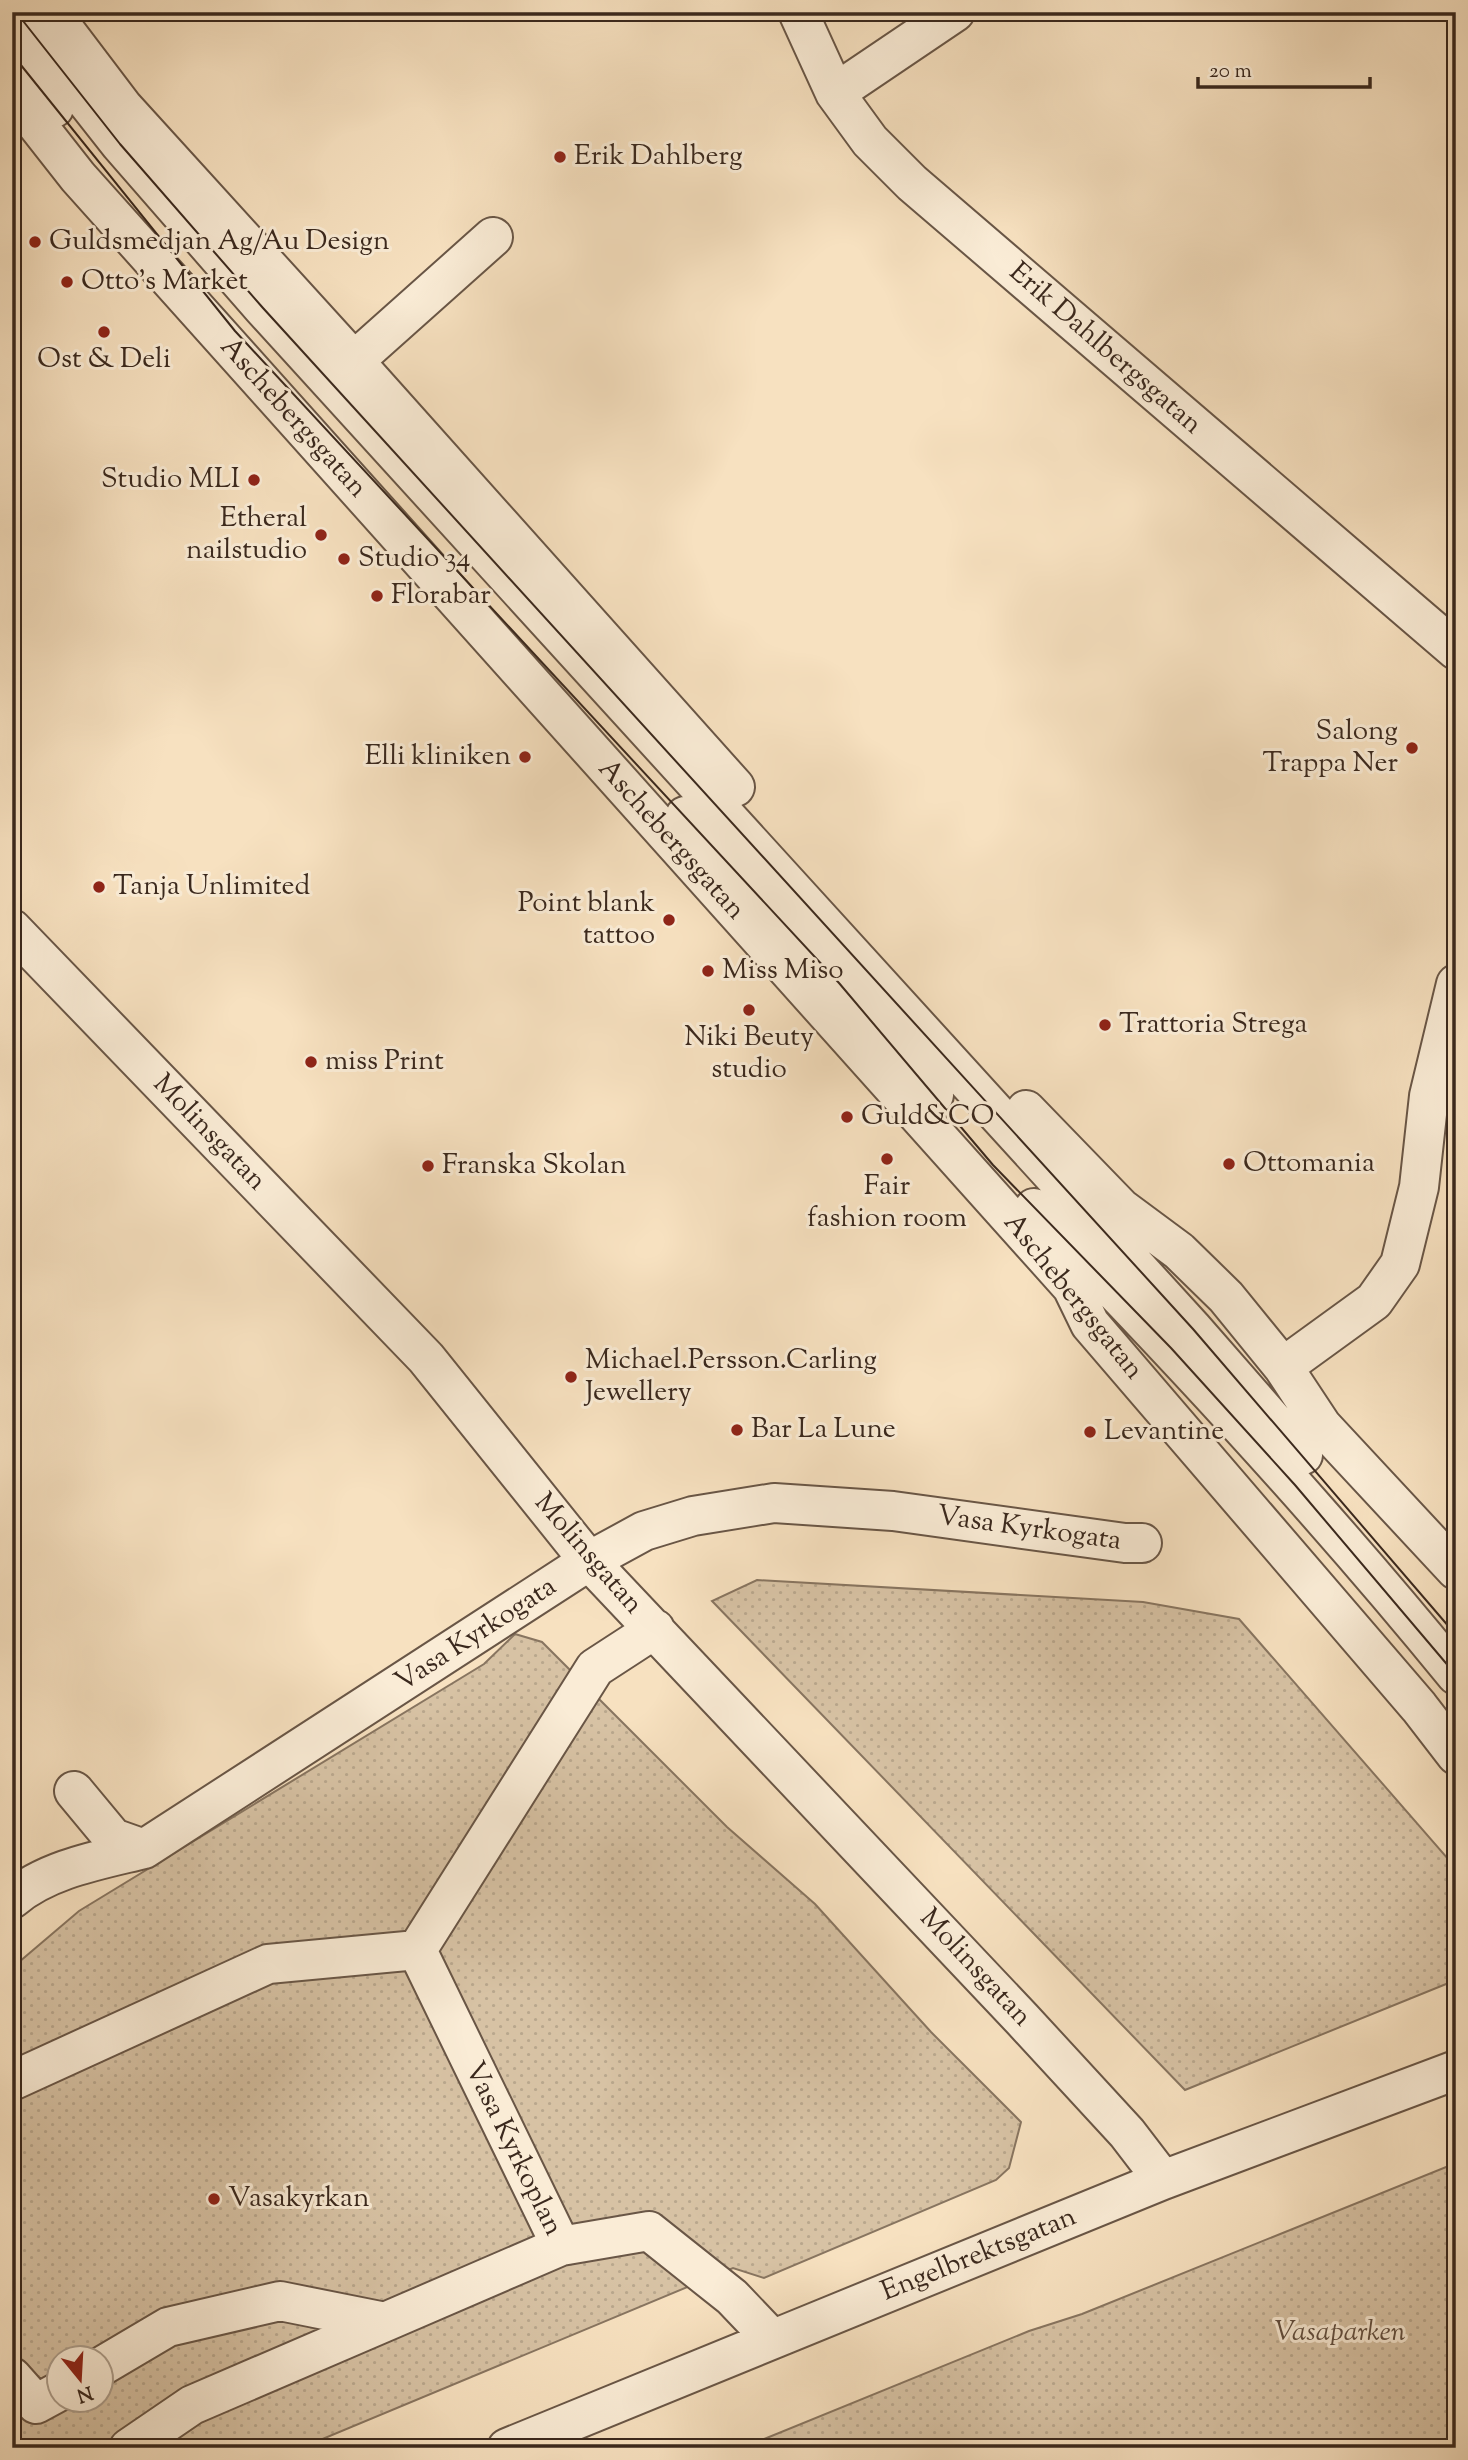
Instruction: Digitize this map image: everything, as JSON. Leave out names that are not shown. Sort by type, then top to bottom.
[{"type":"street","points":[[16,12],[120,145],[263,308],[1193,1329],[1456,1635]]},
{"type":"street","points":[[51,12],[122,107],[354,361],[984,1067],[1121,1208],[1179,1251],[1226,1297],[1283,1367],[1322,1426],[1456,1570]]},
{"type":"street","name":"Erik Dahlbergsgatan","points":[[797,12],[835,93],[870,141],[912,183],[1456,650]]},
{"type":"street","points":[[835,93],[955,12]]},
{"type":"street","points":[[12,54],[235,331],[839,983],[993,1165],[1206,1387],[1295,1485],[1456,1675]]},
{"type":"street","name":"Aschebergsgatan","points":[[12,93],[88,188],[1072,1287],[1090,1324],[1419,1707],[1456,1755]]},
{"type":"street","points":[[354,361],[493,237]]},
{"type":"street","name":"Molinsgatan","points":[[12,929],[426,1358],[589,1561],[1078,2080],[1127,2133],[1163,2180]]},
{"type":"street","points":[[1283,1367],[1374,1301],[1400,1264],[1419,1187],[1429,1096],[1456,984]]},
{"type":"street","name":"Vasa Kyrkogata","points":[[12,1899],[29,1884],[91,1862],[144,1849],[589,1561],[643,1531],[693,1516],[774,1503],[893,1511],[1125,1543],[1142,1543]]},
{"type":"street","points":[[12,2081],[268,1964],[417,1950],[595,1668],[655,1629]]},
{"type":"street","points":[[74,1791],[113,1838],[144,1849]]},
{"type":"street","name":"Vasa Kyrkoplan","points":[[129,2448],[191,2405],[561,2246],[417,1950]]},
{"type":"street","name":"Engelbrektsgatan","points":[[507,2448],[1163,2180],[1456,2070]]},
{"type":"street","points":[[561,2246],[649,2231],[732,2297],[772,2339]]},
{"type":"street","points":[[116,2358],[168,2327],[280,2301],[385,2322]]},
{"type":"street","points":[[12,2377],[36,2404],[46,2398]]},
{"type":"green space","points":[[757,1580],[1143,1602],[1239,1619],[1456,1868],[1456,1980],[1185,2090],[712,1601]]},
{"type":"green space","points":[[515,1634],[542,1642],[727,1827],[815,1904],[931,2032],[1021,2122],[1009,2168],[996,2180],[764,2278],[733,2268],[301,2448],[12,2448],[12,1968],[79,1911],[484,1664]]},
{"type":"green space","name":"Vasaparken","points":[[1456,2163],[1456,2448],[742,2448],[1029,2331],[1082,2314]]},
{"type":"tram line","points":[[16,12],[120,144],[263,308],[1193,1329],[1456,1635]]},
{"type":"tram line","points":[[12,54],[235,331],[839,983],[993,1165],[1171,1348],[1295,1485],[1456,1675]]},
{"type":"place","name":"Erik Dahlberg","points":[[560,157]]},
{"type":"place","name":"Guldsmedjan Ag/Au Design","points":[[35,242]]},
{"type":"place","name":"Otto's Market","points":[[67,282]]},
{"type":"place","name":"Ost & Deli","points":[[104,332]]},
{"type":"place","name":"Studio MLI","points":[[254,480]]},
{"type":"place","name":"Etheral nailstudio","points":[[321,535]]},
{"type":"place","name":"Studio 34","points":[[344,559]]},
{"type":"place","name":"Florabar","points":[[377,596]]},
{"type":"place","name":"Salong Trappa Ner","points":[[1412,748]]},
{"type":"place","name":"Elli kliniken","points":[[525,757]]},
{"type":"place","name":"Tanja Unlimited","points":[[99,887]]},
{"type":"place","name":"Point blank tattoo","points":[[669,920]]},
{"type":"place","name":"Miss Miso","points":[[708,971]]},
{"type":"place","name":"Niki Beuty studio","points":[[749,1010]]},
{"type":"place","name":"Trattoria Strega","points":[[1105,1025]]},
{"type":"place","name":"miss Print","points":[[311,1062]]},
{"type":"place","name":"Guld&CO","points":[[847,1117]]},
{"type":"place","name":"Fair fashion room","points":[[887,1159]]},
{"type":"place","name":"Ottomania","points":[[1229,1164]]},
{"type":"place","name":"Franska Skolan","points":[[428,1166]]},
{"type":"place","name":"Michael.Persson.Carling Jewellery","points":[[571,1377]]},
{"type":"place","name":"Bar La Lune","points":[[737,1430]]},
{"type":"place","name":"Levantine","points":[[1090,1432]]},
{"type":"place","name":"Vasakyrkan","points":[[214,2199]]}]
